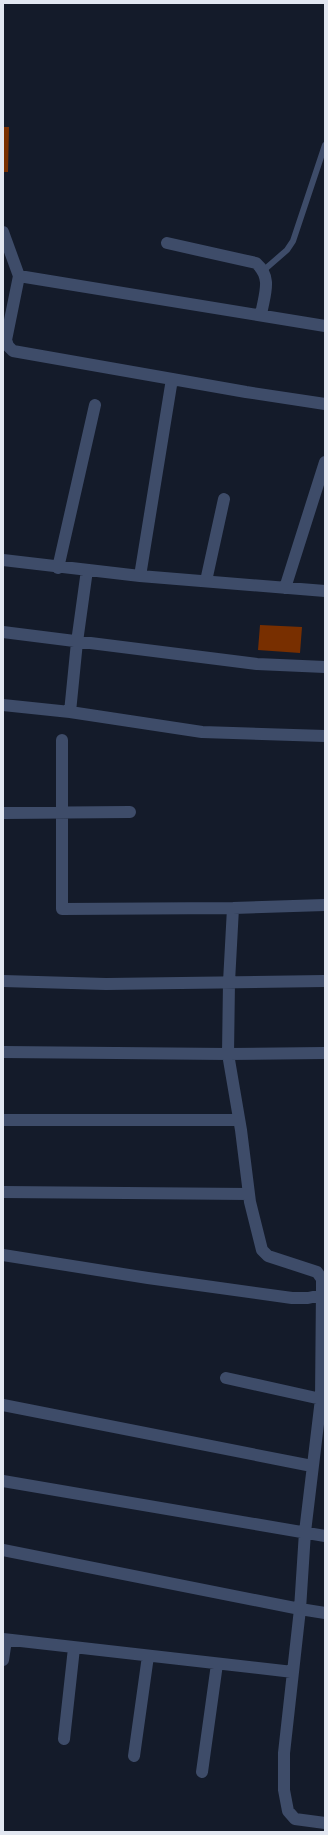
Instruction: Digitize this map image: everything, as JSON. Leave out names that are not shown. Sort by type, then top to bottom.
[{"type":"street","points":[[3,232],[19,276],[6,340],[8,346],[13,351],[325,404]]},
{"type":"street","points":[[167,243],[256,262],[264,270],[266,279],[261,316]]},
{"type":"street","points":[[19,276],[325,326]]},
{"type":"street","points":[[140,576],[172,379]]},
{"type":"street","points":[[58,568],[95,406]]},
{"type":"street","points":[[285,588],[325,462]]},
{"type":"street","points":[[206,581],[224,499]]},
{"type":"street","points":[[3,560],[58,568],[140,576],[325,591]]},
{"type":"street","points":[[70,712],[77,642],[87,570]]},
{"type":"street","points":[[3,632],[257,664],[325,667]]},
{"type":"street","points":[[3,706],[70,712],[202,732],[325,736]]},
{"type":"street","points":[[62,740],[62,909],[233,908],[325,905]]},
{"type":"street","points":[[3,813],[130,812]]},
{"type":"street","points":[[233,908],[229,982],[228,1054],[239,1120],[248,1194],[262,1250],[268,1256],[317,1272],[322,1279],[321,1399],[304,1532],[300,1609],[284,1753],[284,1790],[288,1811],[295,1819],[325,1823]]},
{"type":"street","points":[[3,981],[106,984],[325,981]]},
{"type":"street","points":[[3,1052],[228,1054],[325,1053]]},
{"type":"street","points":[[3,1120],[239,1120]]},
{"type":"street","points":[[3,1192],[248,1194]]},
{"type":"street","points":[[3,1255],[140,1277],[292,1298],[308,1298],[322,1294]]},
{"type":"street","points":[[226,1378],[321,1399]]},
{"type":"street","points":[[3,1405],[312,1466]]},
{"type":"street","points":[[3,1481],[325,1536]]},
{"type":"street","points":[[3,1550],[325,1613]]},
{"type":"street","points":[[3,1660],[4,1640],[293,1672]]},
{"type":"street","points":[[64,1739],[74,1648]]},
{"type":"street","points":[[134,1756],[148,1656]]},
{"type":"street","points":[[202,1772],[216,1664]]},
{"type":"lane","points":[[264,270],[287,250],[293,241],[325,145]]},
{"type":"building","points":[[3,127],[9,127],[8,172],[3,172]]},
{"type":"building","points":[[260,625],[302,627],[300,653],[258,650]]}]
